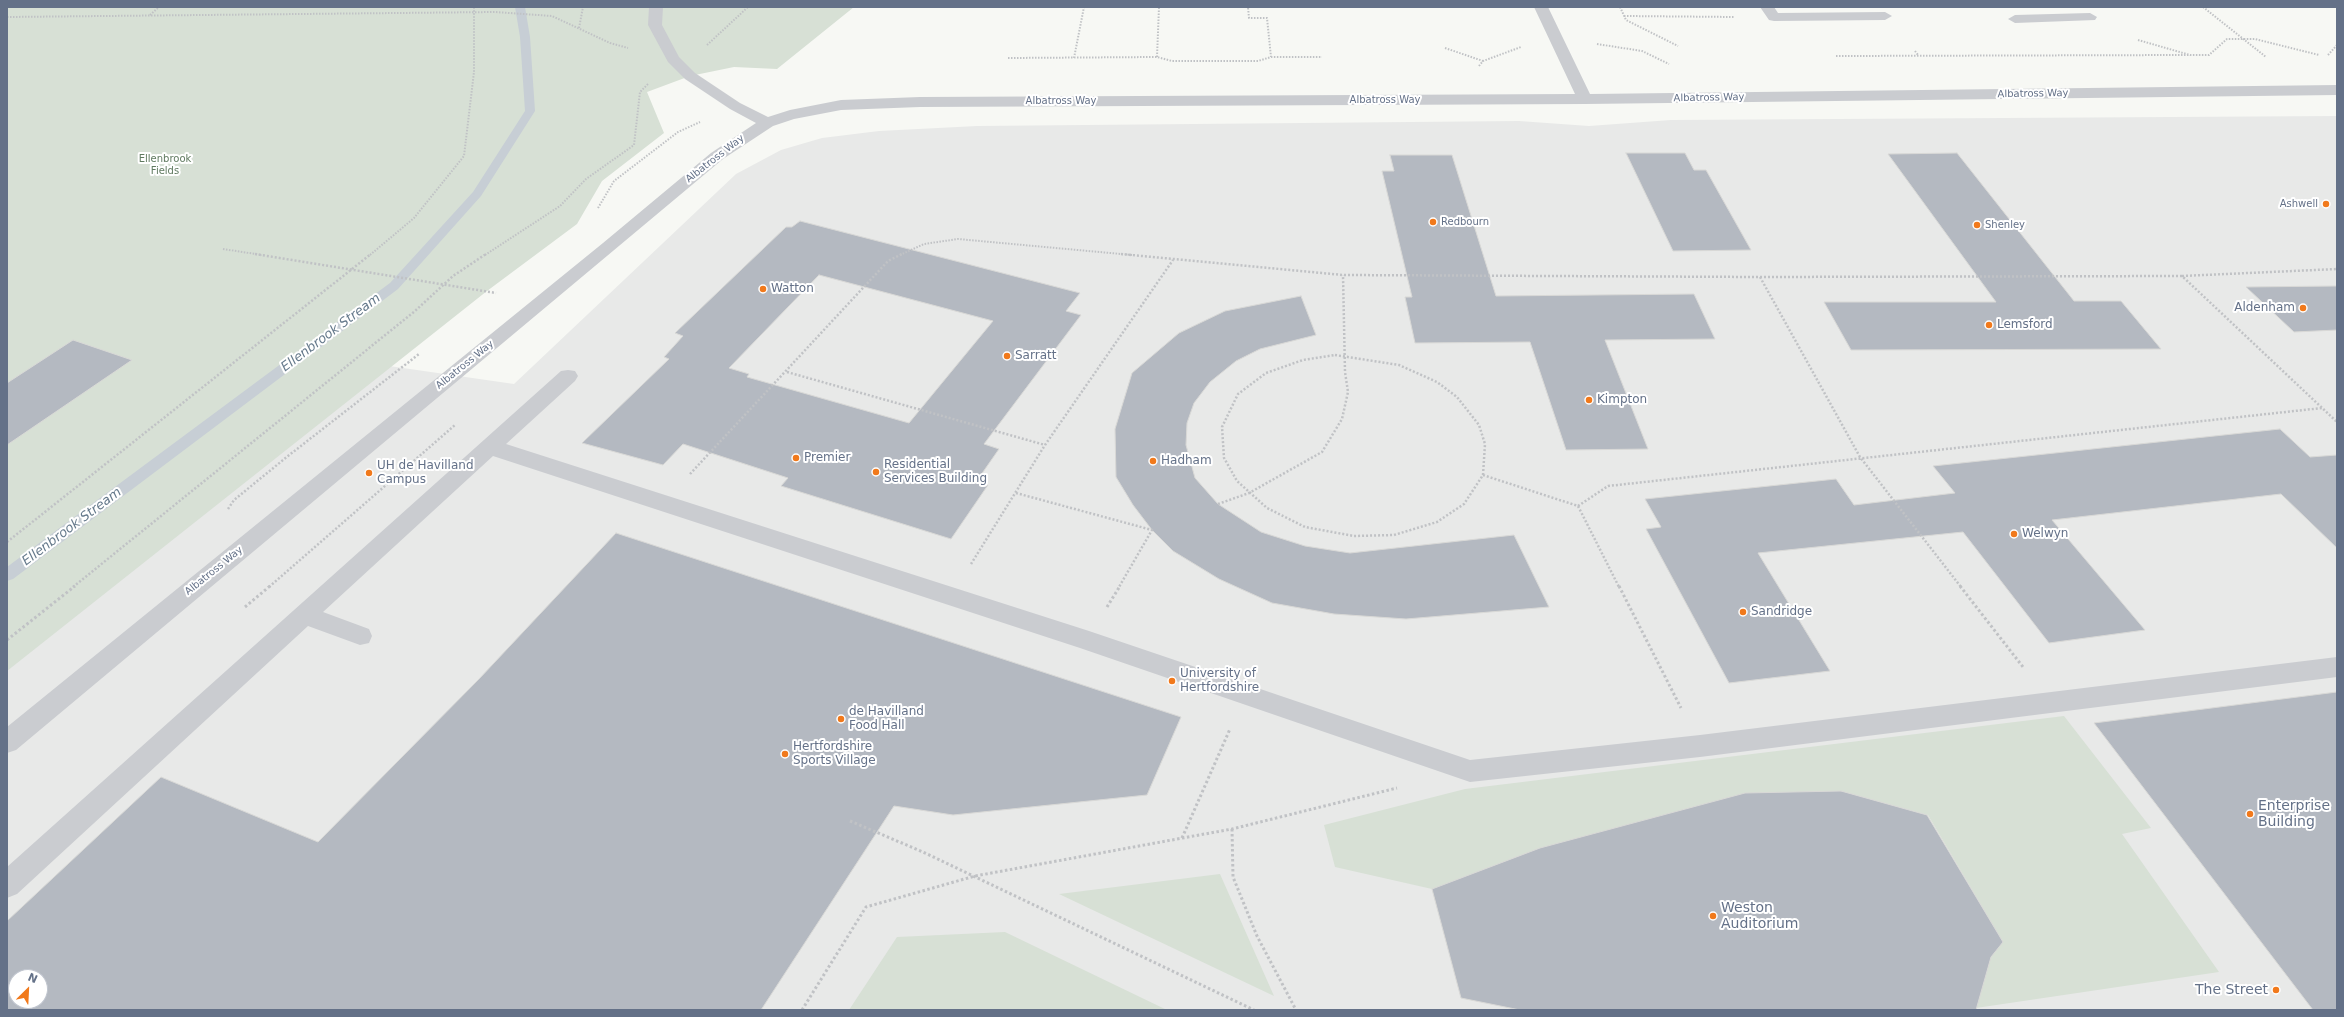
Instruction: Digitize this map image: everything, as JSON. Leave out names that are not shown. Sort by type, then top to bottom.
[{"type":"street","points":[[656,7],[655,25],[673,59],[690,76],[735,106],[767,123]]},
{"type":"street","points":[[1541,7],[1584,99]]},
{"type":"street","points":[[2048,7],[2059,18]]},
{"type":"street","points":[[1771,12],[1885,16]]},
{"type":"street","points":[[2015,18],[2090,18]]},
{"type":"street","name":"Albatross Way","points":[[7,742],[609,247],[717,156],[767,123],[817,109],[875,103],[1584,99],[2337,90]]},
{"type":"street","points":[[2318,91],[2337,105]]},
{"type":"street","points":[[7,885],[568,376]]},
{"type":"street","points":[[490,447],[1089,640],[1246,692],[1470,771],[1700,746],[2337,667]]},
{"type":"street","points":[[305,615],[360,636]]},
{"type":"path","points":[[150,15],[159,7]]},
{"type":"path","points":[[7,542],[352,270],[414,218],[464,156],[474,72],[474,7]]},
{"type":"path","points":[[579,28],[583,7]]},
{"type":"path","points":[[1074,58],[1084,7]]},
{"type":"path","points":[[1157,57],[1159,7]]},
{"type":"path","points":[[1207,7],[1248,7],[1249,18],[1267,18],[1271,57]]},
{"type":"path","points":[[1620,7],[1626,20],[1678,46]]},
{"type":"path","points":[[2203,7],[2271,61]]},
{"type":"path","points":[[7,17],[473,12],[552,16]]},
{"type":"path","points":[[1624,16],[1771,12]]},
{"type":"path","points":[[1836,56],[2208,55],[2227,39],[2242,38],[2255,39],[2318,55],[2330,55],[2337,46]]},
{"type":"path","points":[[2138,40],[2189,55]]},
{"type":"path","points":[[1474,71],[1483,60],[1512,48],[1526,46]]},
{"type":"path","points":[[1445,48],[1483,60]]},
{"type":"path","points":[[1915,51],[1919,56]]},
{"type":"path","points":[[1008,58],[1157,57],[1172,61],[1258,61],[1271,57],[1322,57]]},
{"type":"path","points":[[7,640],[415,311],[443,284],[560,206],[586,178],[634,145],[640,92],[673,59]]},
{"type":"path","points":[[597,211],[614,181],[678,132],[735,106]]},
{"type":"path","points":[[663,503],[787,372],[888,261],[924,244],[958,239],[1343,275],[1760,277],[2182,276],[2337,269]]},
{"type":"path","points":[[223,249],[487,291]]},
{"type":"path","points":[[951,596],[1046,445],[1174,260]]},
{"type":"path","points":[[1218,504],[1249,493],[1322,452],[1342,419],[1348,392],[1344,357],[1343,275]]},
{"type":"path","points":[[2182,276],[2337,422]]},
{"type":"path","points":[[1760,277],[1860,457],[2051,703]]},
{"type":"path","points":[[226,512],[234,500],[366,393],[421,353]]},
{"type":"path","points":[[1335,355],[1399,365],[1437,382],[1457,397],[1479,424],[1485,444],[1483,476],[1464,504],[1437,522],[1394,535],[1354,536],[1305,527],[1267,508],[1237,481],[1224,458],[1222,427],[1238,394],[1266,373],[1303,360],[1335,355]]},
{"type":"path","points":[[787,372],[1046,445]]},
{"type":"path","points":[[1578,506],[1608,486],[1860,457],[2322,408]]},
{"type":"path","points":[[1483,476],[1578,506],[1700,746]]},
{"type":"path","points":[[1016,492],[1152,530],[1127,571],[1089,640]]},
{"type":"path","points":[[1182,839],[1246,692]]},
{"type":"path","points":[[802,1010],[866,907],[976,876],[1232,829],[1401,788]]},
{"type":"path","points":[[850,821],[976,876],[1254,1010]]},
{"type":"path","points":[[1232,829],[1233,877],[1257,936],[1296,1010]]},
{"type":"shaded area","name":"University of Hertfordshire","points":[[2337,116],[2337,1010],[7,1010],[7,300],[195,338],[514,384],[736,174],[781,150],[822,138],[879,131],[977,126],[1519,121],[1589,126],[1671,120]]},
{"type":"green space","name":"Ellenbrook Fields","points":[[7,7],[854,7],[777,69],[734,67],[690,76],[647,92],[664,133],[602,181],[577,224],[487,291],[7,671]]},
{"type":"green space","points":[[2064,716],[2151,828],[2122,834],[2219,972],[1976,1008],[1991,957],[2003,942],[1928,815],[1841,791],[1754,793],[1540,848],[1432,889],[1335,867],[1324,825],[1465,789]]},
{"type":"green space","points":[[1220,874],[1274,996],[1059,894]]},
{"type":"green space","points":[[1005,932],[1167,1010],[849,1010],[897,937]]},
{"type":"building","points":[[1626,153],[1685,153],[1694,170],[1706,170],[1751,250],[1673,251]]},
{"type":"building","points":[[1957,153],[2074,301],[2121,301],[2161,349],[1851,350],[1824,302],[1996,302],[1888,154]]},
{"type":"building","name":"Kimpton","points":[[1390,155],[1452,155],[1496,296],[1694,294],[1715,339],[1605,340],[1648,449],[1566,450],[1530,342],[1415,343],[1405,297],[1412,297],[1382,171],[1394,171]]},
{"type":"building","points":[[800,221],[1080,293],[1066,311],[1081,315],[984,444],[999,449],[976,482],[988,485],[951,539],[781,486],[788,478],[683,444],[663,465],[582,443],[669,359],[664,357],[683,336],[675,333],[786,227],[792,227]],"holes":[[[819,275],[993,321],[909,423],[747,377],[749,374],[729,368]]]},
{"type":"building","name":"Aldenham","points":[[2337,286],[2337,330],[2294,332],[2246,287]]},
{"type":"building","name":"Hadham","points":[[1301,296],[1316,335],[1260,349],[1236,361],[1210,382],[1194,403],[1187,423],[1186,445],[1195,478],[1218,504],[1261,532],[1305,546],[1350,553],[1514,535],[1549,607],[1406,619],[1334,614],[1272,603],[1219,579],[1173,551],[1152,530],[1133,505],[1116,477],[1115,429],[1132,373],[1179,333],[1225,311]]},
{"type":"building","points":[[73,340],[132,360],[7,445],[7,383]]},
{"type":"building","points":[[2280,429],[2310,457],[2337,455],[2337,548],[2281,494],[2052,520],[2145,630],[2049,643],[1963,532],[1758,553],[1830,671],[1729,683],[1646,529],[1661,527],[1645,499],[1836,479],[1854,505],[1955,493],[1933,466]]},
{"type":"building","name":"Hertfordshire Sports Village","points":[[616,533],[1181,717],[1147,795],[953,815],[894,806],[761,1010],[7,1010],[7,921],[161,777],[318,842],[479,679]]},
{"type":"building","name":"Enterprise Building","points":[[2337,692],[2337,1010],[2313,1010],[2094,723]]},
{"type":"building","name":"Weston Auditorium","points":[[1841,791],[1927,815],[2003,942],[1991,957],[1976,1010],[1520,1010],[1461,998],[1432,889],[1540,848],[1745,793]]},
{"type":"waterway","name":"Ellenbrook Stream","points":[[7,575],[394,286],[477,194],[530,111],[525,37],[520,7]]},
{"type":"place","name":"Ashwell","points":[[2326,204]]},
{"type":"place","name":"Redbourn","points":[[1433,222]]},
{"type":"place","name":"Shenley","points":[[1977,225]]},
{"type":"place","name":"Watton","points":[[763,289]]},
{"type":"place","name":"Aldenham","points":[[2303,308]]},
{"type":"place","name":"Lemsford","points":[[1989,325]]},
{"type":"place","name":"Sarratt","points":[[1007,356]]},
{"type":"place","name":"Kimpton","points":[[1589,400]]},
{"type":"place","name":"Premier","points":[[796,458]]},
{"type":"place","name":"Hadham","points":[[1153,461]]},
{"type":"place","name":"Residential Services Building","points":[[876,472]]},
{"type":"place","name":"UH de Havilland Campus","points":[[369,473]]},
{"type":"place","name":"Welwyn","points":[[2014,534]]},
{"type":"place","name":"Sandridge","points":[[1743,612]]},
{"type":"place","name":"University of Hertfordshire","points":[[1172,681]]},
{"type":"place","name":"de Havilland Food Hall","points":[[841,719]]},
{"type":"place","name":"Hertfordshire Sports Village","points":[[785,754]]},
{"type":"place","name":"Enterprise Building","points":[[2250,814]]},
{"type":"place","name":"Weston Auditorium","points":[[1713,916]]},
{"type":"place","name":"The Street","points":[[2276,990]]}]
